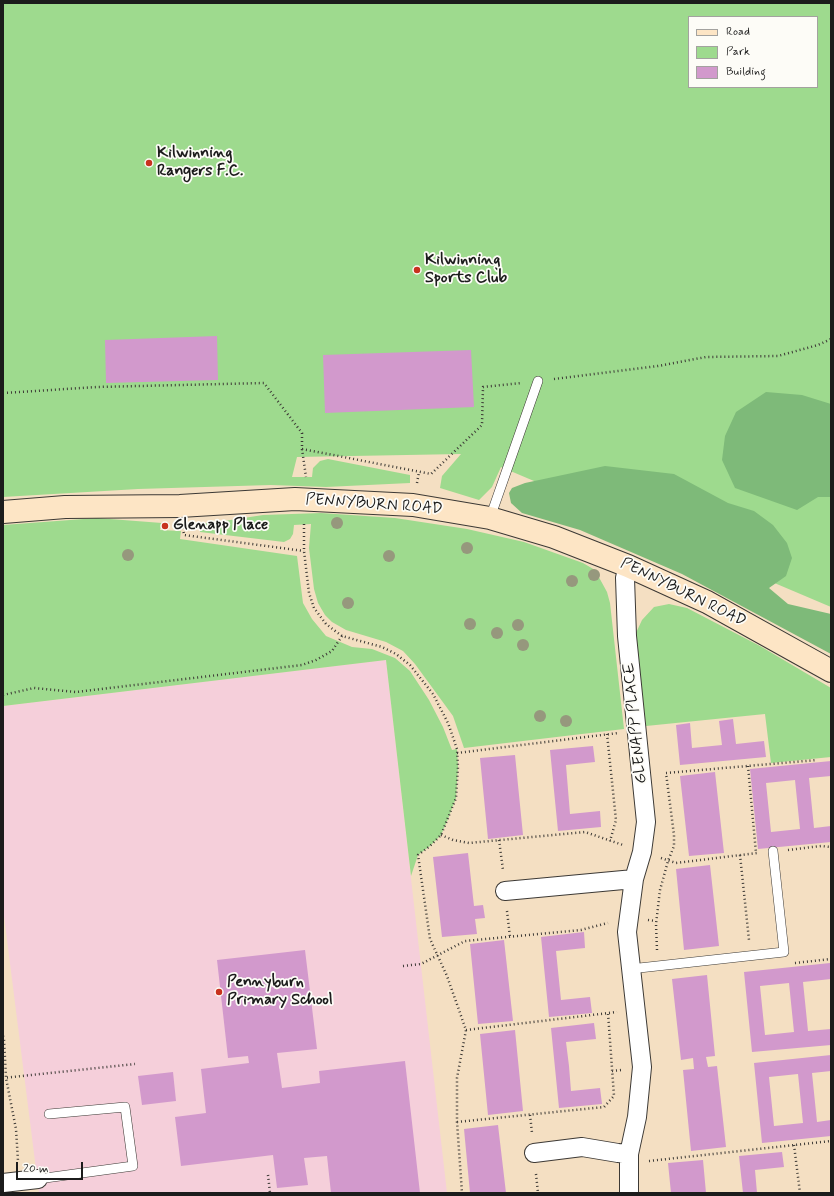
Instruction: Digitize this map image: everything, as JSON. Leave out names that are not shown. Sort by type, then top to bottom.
[{"type":"street","name":"PENNYBURN ROAD","points":[[3,512],[65,507],[180,506],[295,499],[413,505],[490,518],[554,537],[628,566],[707,602],[831,671]]},
{"type":"street","name":"GLENAPP PLACE","points":[[628,566],[625,578],[627,636],[650,854],[634,879],[626,932],[642,1067],[637,1117],[629,1158],[629,1193]]},
{"type":"street","points":[[505,891],[634,879]]},
{"type":"street","points":[[534,1152],[582,1147],[618,1153],[629,1158]]},
{"type":"street","points":[[11,1182],[38,1179]]},
{"type":"lane","points":[[490,518],[538,381]]},
{"type":"lane","points":[[630,969],[784,952],[773,851]]},
{"type":"lane","points":[[38,1179],[133,1166],[125,1107],[49,1114]]},
{"type":"path","points":[[302,449],[432,474],[482,425],[482,387],[658,366],[706,357],[778,356],[818,345],[831,339]]},
{"type":"path","points":[[3,393],[97,387],[264,383],[302,434],[302,449],[306,477]]},
{"type":"path","points":[[180,506],[184,535],[304,551]]},
{"type":"path","points":[[304,524],[304,551],[309,593],[314,608],[326,624],[342,636],[382,647],[396,654],[410,665],[433,694],[448,723],[457,753],[458,786],[456,798],[441,835],[418,855],[430,939],[447,976],[466,1030],[457,1078],[457,1122],[462,1193]]},
{"type":"path","points":[[3,695],[34,688],[76,692],[302,665],[316,660],[332,651],[342,636]]},
{"type":"path","points":[[457,753],[636,730]]},
{"type":"path","points":[[606,734],[616,820],[610,841]]},
{"type":"path","points":[[641,776],[817,760]]},
{"type":"path","points":[[748,766],[756,853]]},
{"type":"path","points":[[658,966],[656,920],[660,890],[674,846],[666,773]]},
{"type":"path","points":[[441,835],[453,840],[469,843],[585,832],[676,863],[820,846],[831,847]]},
{"type":"path","points":[[740,855],[751,956]]},
{"type":"path","points":[[403,966],[421,964],[465,941],[581,930],[596,925],[628,920],[656,920]]},
{"type":"path","points":[[784,952],[785,964],[831,959]]},
{"type":"path","points":[[466,1030],[635,1010]]},
{"type":"path","points":[[457,1122],[604,1107],[614,1096],[608,1013]]},
{"type":"path","points":[[3,1036],[5,1078],[16,1129],[11,1182]]},
{"type":"path","points":[[5,1078],[135,1064]]},
{"type":"path","points":[[629,1158],[794,1146],[831,1141]]},
{"type":"path","points":[[794,1146],[800,1193]]},
{"type":"path","points":[[268,1174],[270,1193]]},
{"type":"shaded area","name":"Pennyburn Primary School","points":[[386,660],[447,1193],[39,1193],[3,908],[3,706]]},
{"type":"green space","name":"Kilwinning Sports Club","points":[[3,3],[831,3],[831,607],[501,467],[492,487],[479,500],[440,488],[442,476],[461,454],[297,457],[292,477],[312,477],[313,468],[320,461],[328,459],[410,475],[410,483],[326,487],[271,485],[138,489],[3,497]]},
{"type":"green space","points":[[766,392],[802,395],[831,404],[831,497],[818,497],[797,510],[735,488],[722,460],[725,436],[736,412]]},
{"type":"green space","points":[[605,466],[674,474],[728,503],[754,511],[773,525],[787,543],[792,558],[786,576],[769,588],[788,604],[831,614],[831,654],[682,574],[580,530],[522,513],[511,503],[509,493],[512,488],[525,483]]},
{"type":"green space","points":[[321,513],[395,518],[467,529],[524,542],[583,563],[595,570],[607,592],[610,603],[624,729],[464,748],[453,716],[415,664],[403,651],[386,642],[346,630],[332,622],[325,615],[318,603],[314,589],[309,548],[311,524],[294,525],[293,534],[290,539],[284,542],[200,532],[201,523],[211,523],[263,515]]},
{"type":"green space","points":[[97,518],[162,523],[160,530],[181,531],[180,539],[297,556],[303,603],[312,619],[326,636],[352,647],[372,649],[395,658],[410,671],[429,700],[443,727],[452,750],[457,749],[458,767],[456,798],[448,819],[441,835],[418,855],[411,876],[386,660],[3,706],[3,525]]},
{"type":"green space","points":[[669,604],[687,608],[760,646],[831,688],[831,757],[771,763],[765,714],[646,726],[635,635],[642,620],[654,607]]},
{"type":"building","points":[[217,336],[218,380],[106,383],[105,340]]},
{"type":"building","points":[[471,350],[474,407],[325,413],[323,355]]},
{"type":"building","points":[[733,719],[736,744],[764,741],[766,757],[680,765],[676,725],[690,723],[692,748],[722,745],[719,721]]},
{"type":"building","points":[[593,746],[595,762],[566,765],[570,814],[600,811],[601,827],[558,831],[550,750]]},
{"type":"building","points":[[515,755],[523,835],[488,839],[480,758]]},
{"type":"building","points":[[831,761],[831,776],[809,778],[814,828],[831,826],[831,842],[758,849],[750,769]],"holes":[[[795,780],[800,829],[771,832],[766,783]]]},
{"type":"building","points":[[715,772],[724,853],[689,856],[680,776]]},
{"type":"building","points":[[468,853],[474,906],[483,905],[485,918],[475,919],[477,934],[442,937],[433,857]]},
{"type":"building","points":[[710,865],[719,946],[684,950],[676,869]]},
{"type":"building","points":[[584,932],[585,948],[556,951],[561,1000],[590,997],[592,1013],[549,1017],[541,937]]},
{"type":"building","points":[[504,940],[513,1021],[478,1024],[470,944]]},
{"type":"building","points":[[305,950],[317,1049],[277,1053],[282,1088],[320,1083],[319,1071],[405,1061],[420,1193],[331,1193],[327,1156],[304,1158],[308,1185],[277,1188],[273,1155],[181,1166],[175,1117],[206,1113],[201,1069],[249,1063],[248,1056],[228,1058],[217,960]]},
{"type":"building","points":[[830,963],[831,979],[803,982],[808,1031],[831,1029],[831,1045],[752,1052],[744,972]],"holes":[[[789,983],[794,1032],[765,1035],[760,986]]]},
{"type":"building","points":[[707,975],[715,1056],[706,1057],[708,1067],[717,1066],[726,1147],[691,1151],[683,1070],[694,1069],[693,1058],[681,1060],[672,979]]},
{"type":"building","points":[[594,1023],[596,1039],[566,1042],[571,1091],[600,1088],[602,1104],[559,1108],[551,1028]]},
{"type":"building","points":[[515,1030],[523,1111],[488,1115],[480,1034]]},
{"type":"building","points":[[831,1055],[831,1071],[812,1073],[817,1122],[831,1120],[831,1136],[762,1143],[754,1063]],"holes":[[[798,1074],[803,1123],[774,1126],[769,1077]]]},
{"type":"building","points":[[173,1072],[176,1101],[142,1105],[138,1076]]},
{"type":"building","points":[[498,1125],[506,1193],[470,1193],[464,1129]]},
{"type":"building","points":[[782,1152],[784,1167],[755,1170],[757,1193],[743,1193],[739,1156]]},
{"type":"building","points":[[703,1160],[706,1193],[671,1193],[668,1163]]},
{"type":"place","name":"Kilwinning Rangers F.C.","points":[[149,163]]},
{"type":"place","name":"Kilwinning Sports Club","points":[[417,270]]},
{"type":"place","name":"Glenapp Place","points":[[165,526]]},
{"type":"place","name":"Pennyburn Primary School","points":[[219,992]]}]
